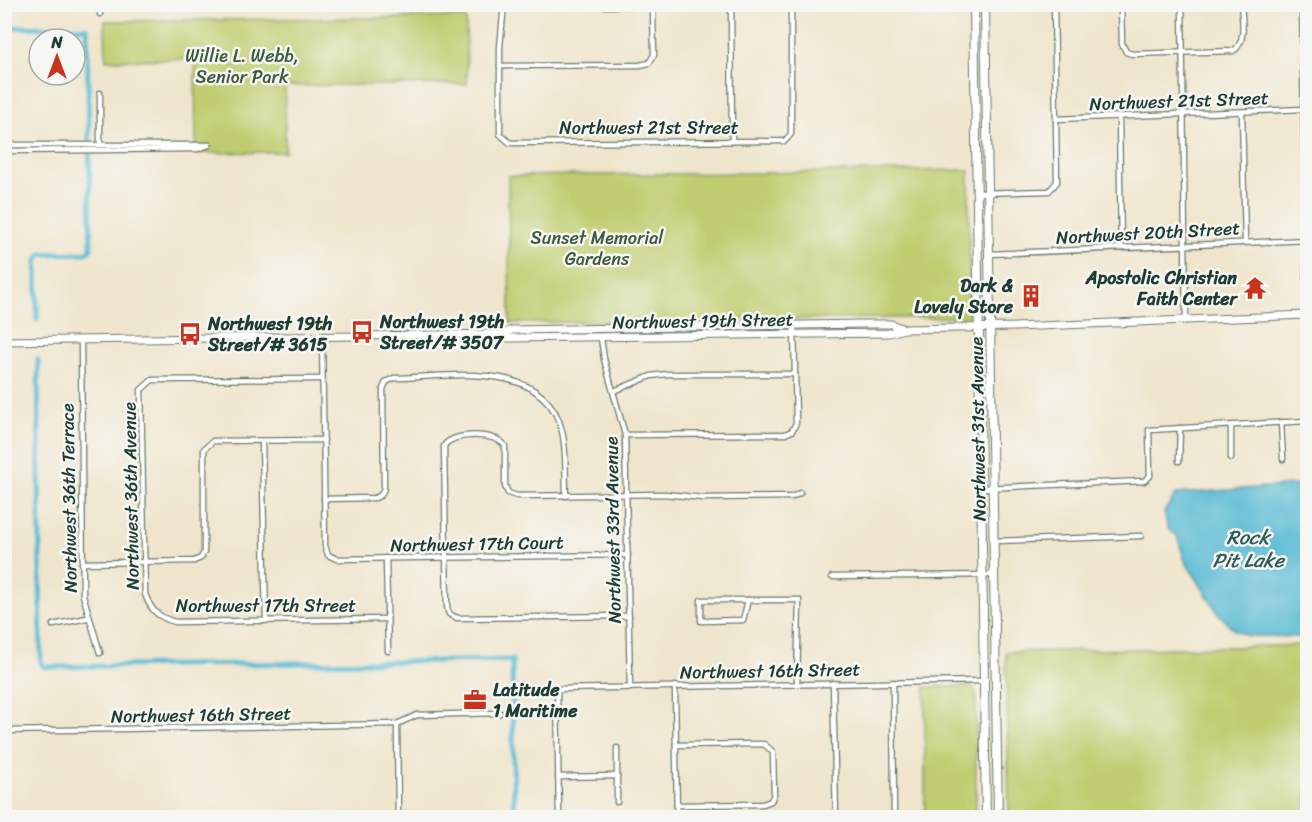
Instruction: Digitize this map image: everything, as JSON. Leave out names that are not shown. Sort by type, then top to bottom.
[{"type":"main road","name":"Northwest 31st Avenue","points":[[974,4],[986,818]]},
{"type":"main road","name":"Northwest 31st Avenue","points":[[985,4],[995,488],[998,818]]},
{"type":"main road","points":[[984,681],[993,687],[996,694]]},
{"type":"street","points":[[100,4],[100,14]]},
{"type":"street","points":[[732,4],[732,141]]},
{"type":"street","name":"Northwest 21st Street","points":[[500,66],[500,134],[510,143],[784,141],[791,134],[791,4]]},
{"type":"street","points":[[976,193],[1049,191],[1055,187],[1057,182],[1054,4]]},
{"type":"street","points":[[1121,4],[1122,44],[1126,52],[1132,54],[1233,51],[1239,48],[1242,41],[1241,4]]},
{"type":"street","points":[[1182,4],[1186,320]]},
{"type":"street","points":[[1302,4],[1305,60],[1307,315]]},
{"type":"street","points":[[504,5],[641,5],[653,11],[654,55],[649,63],[500,66],[504,5]]},
{"type":"street","points":[[100,93],[100,147]]},
{"type":"street","name":"Northwest 21st Street","points":[[1056,119],[1304,109]]},
{"type":"street","points":[[1242,113],[1245,242]]},
{"type":"street","points":[[1119,117],[1121,248]]},
{"type":"street","points":[[4,145],[100,147],[198,149],[208,145],[100,147],[4,151]]},
{"type":"street","name":"Northwest 20th Street","points":[[989,254],[1306,240]]},
{"type":"street","name":"Northwest 19th Street","points":[[503,334],[508,338],[601,338],[890,333],[904,329],[991,328],[1307,315]]},
{"type":"street","points":[[625,435],[785,434],[792,431],[796,423],[794,324]]},
{"type":"street","name":"Northwest 19th Street","points":[[4,341],[503,334],[512,330],[570,328],[794,324],[891,324],[904,329]]},
{"type":"street","points":[[322,337],[324,499],[375,498],[381,495],[384,488],[383,389],[386,382],[394,378],[501,376],[526,384],[547,400],[558,418],[565,448],[566,496]]},
{"type":"street","name":"Northwest 33rd Avenue","points":[[601,338],[604,359],[625,435],[630,688]]},
{"type":"street","name":"Northwest 36th Terrace","points":[[81,340],[83,595],[87,618],[100,653]]},
{"type":"street","points":[[614,391],[651,376],[667,374],[795,374]]},
{"type":"street","name":"Northwest 36th Avenue","points":[[150,608],[145,594],[144,562],[141,390],[145,384],[152,380],[322,379]]},
{"type":"street","points":[[982,488],[1144,481],[1149,476],[1149,430],[1305,421]]},
{"type":"street","points":[[1281,423],[1283,459]]},
{"type":"street","points":[[1231,426],[1231,458]]},
{"type":"street","points":[[1179,460],[1180,428]]},
{"type":"street","points":[[628,616],[457,618],[450,614],[447,607],[444,446],[447,442],[455,437],[494,437],[502,441],[505,446],[505,486],[508,493],[517,496],[792,497],[800,493]]},
{"type":"street","points":[[82,563],[194,561],[201,558],[204,552],[204,449],[207,444],[213,441],[324,440]]},
{"type":"street","points":[[262,441],[266,620]]},
{"type":"street","name":"Northwest 17th Court","points":[[324,499],[325,546],[328,555],[337,559],[628,555]]},
{"type":"street","points":[[995,541],[1141,536]]},
{"type":"street","points":[[386,558],[388,651]]},
{"type":"street","points":[[832,577],[995,575]]},
{"type":"street","points":[[748,600],[743,620],[701,621],[701,600],[748,600],[799,600],[797,684]]},
{"type":"street","name":"Northwest 17th Street","points":[[150,608],[157,615],[176,622],[387,619]]},
{"type":"street","points":[[53,625],[87,618]]},
{"type":"street","name":"Northwest 16th Street","points":[[558,777],[557,689],[984,681]]},
{"type":"street","points":[[893,682],[894,818]]},
{"type":"street","points":[[833,683],[836,818]]},
{"type":"street","points":[[675,687],[677,818]]},
{"type":"street","name":"Northwest 16th Street","points":[[4,731],[398,724],[417,715],[500,713]]},
{"type":"street","points":[[398,724],[398,818]]},
{"type":"street","points":[[676,745],[764,744],[769,746],[773,752],[774,794],[771,801],[764,804],[677,805]]},
{"type":"street","points":[[617,748],[617,802]]},
{"type":"street","points":[[559,818],[558,777],[617,776]]},
{"type":"green space","name":"Willie L. Webb, Senior Park","points":[[466,17],[467,84],[285,86],[285,152],[196,153],[195,59],[106,60],[105,21]]},
{"type":"green space","name":"Sunset Memorial Gardens","points":[[969,170],[969,317],[510,323],[508,176]]},
{"type":"green space","points":[[1307,645],[1307,817],[1009,817],[1006,652]]},
{"type":"green space","points":[[970,686],[976,691],[976,817],[925,817],[925,687]]},
{"type":"water","name":"Rock Pit Lake","points":[[1307,484],[1307,637],[1247,636],[1234,630],[1218,613],[1185,561],[1177,536],[1168,529],[1164,512],[1176,494]]},
{"type":"waterway","points":[[4,27],[87,28],[91,249],[86,253],[41,254],[37,260],[37,320]]},
{"type":"waterway","points":[[38,360],[41,662],[44,667],[512,660],[514,818]]},
{"type":"place","name":"Apostolic Christian Faith Center","points":[[1255,288]]},
{"type":"place","name":"Dark & Lovely Store","points":[[1031,296]]},
{"type":"place","name":"Northwest 19th Street/# 3507","points":[[362,332]]},
{"type":"place","name":"Northwest 19th Street/# 3615","points":[[190,334]]},
{"type":"place","name":"Latitude 1 Maritime","points":[[475,700]]}]
